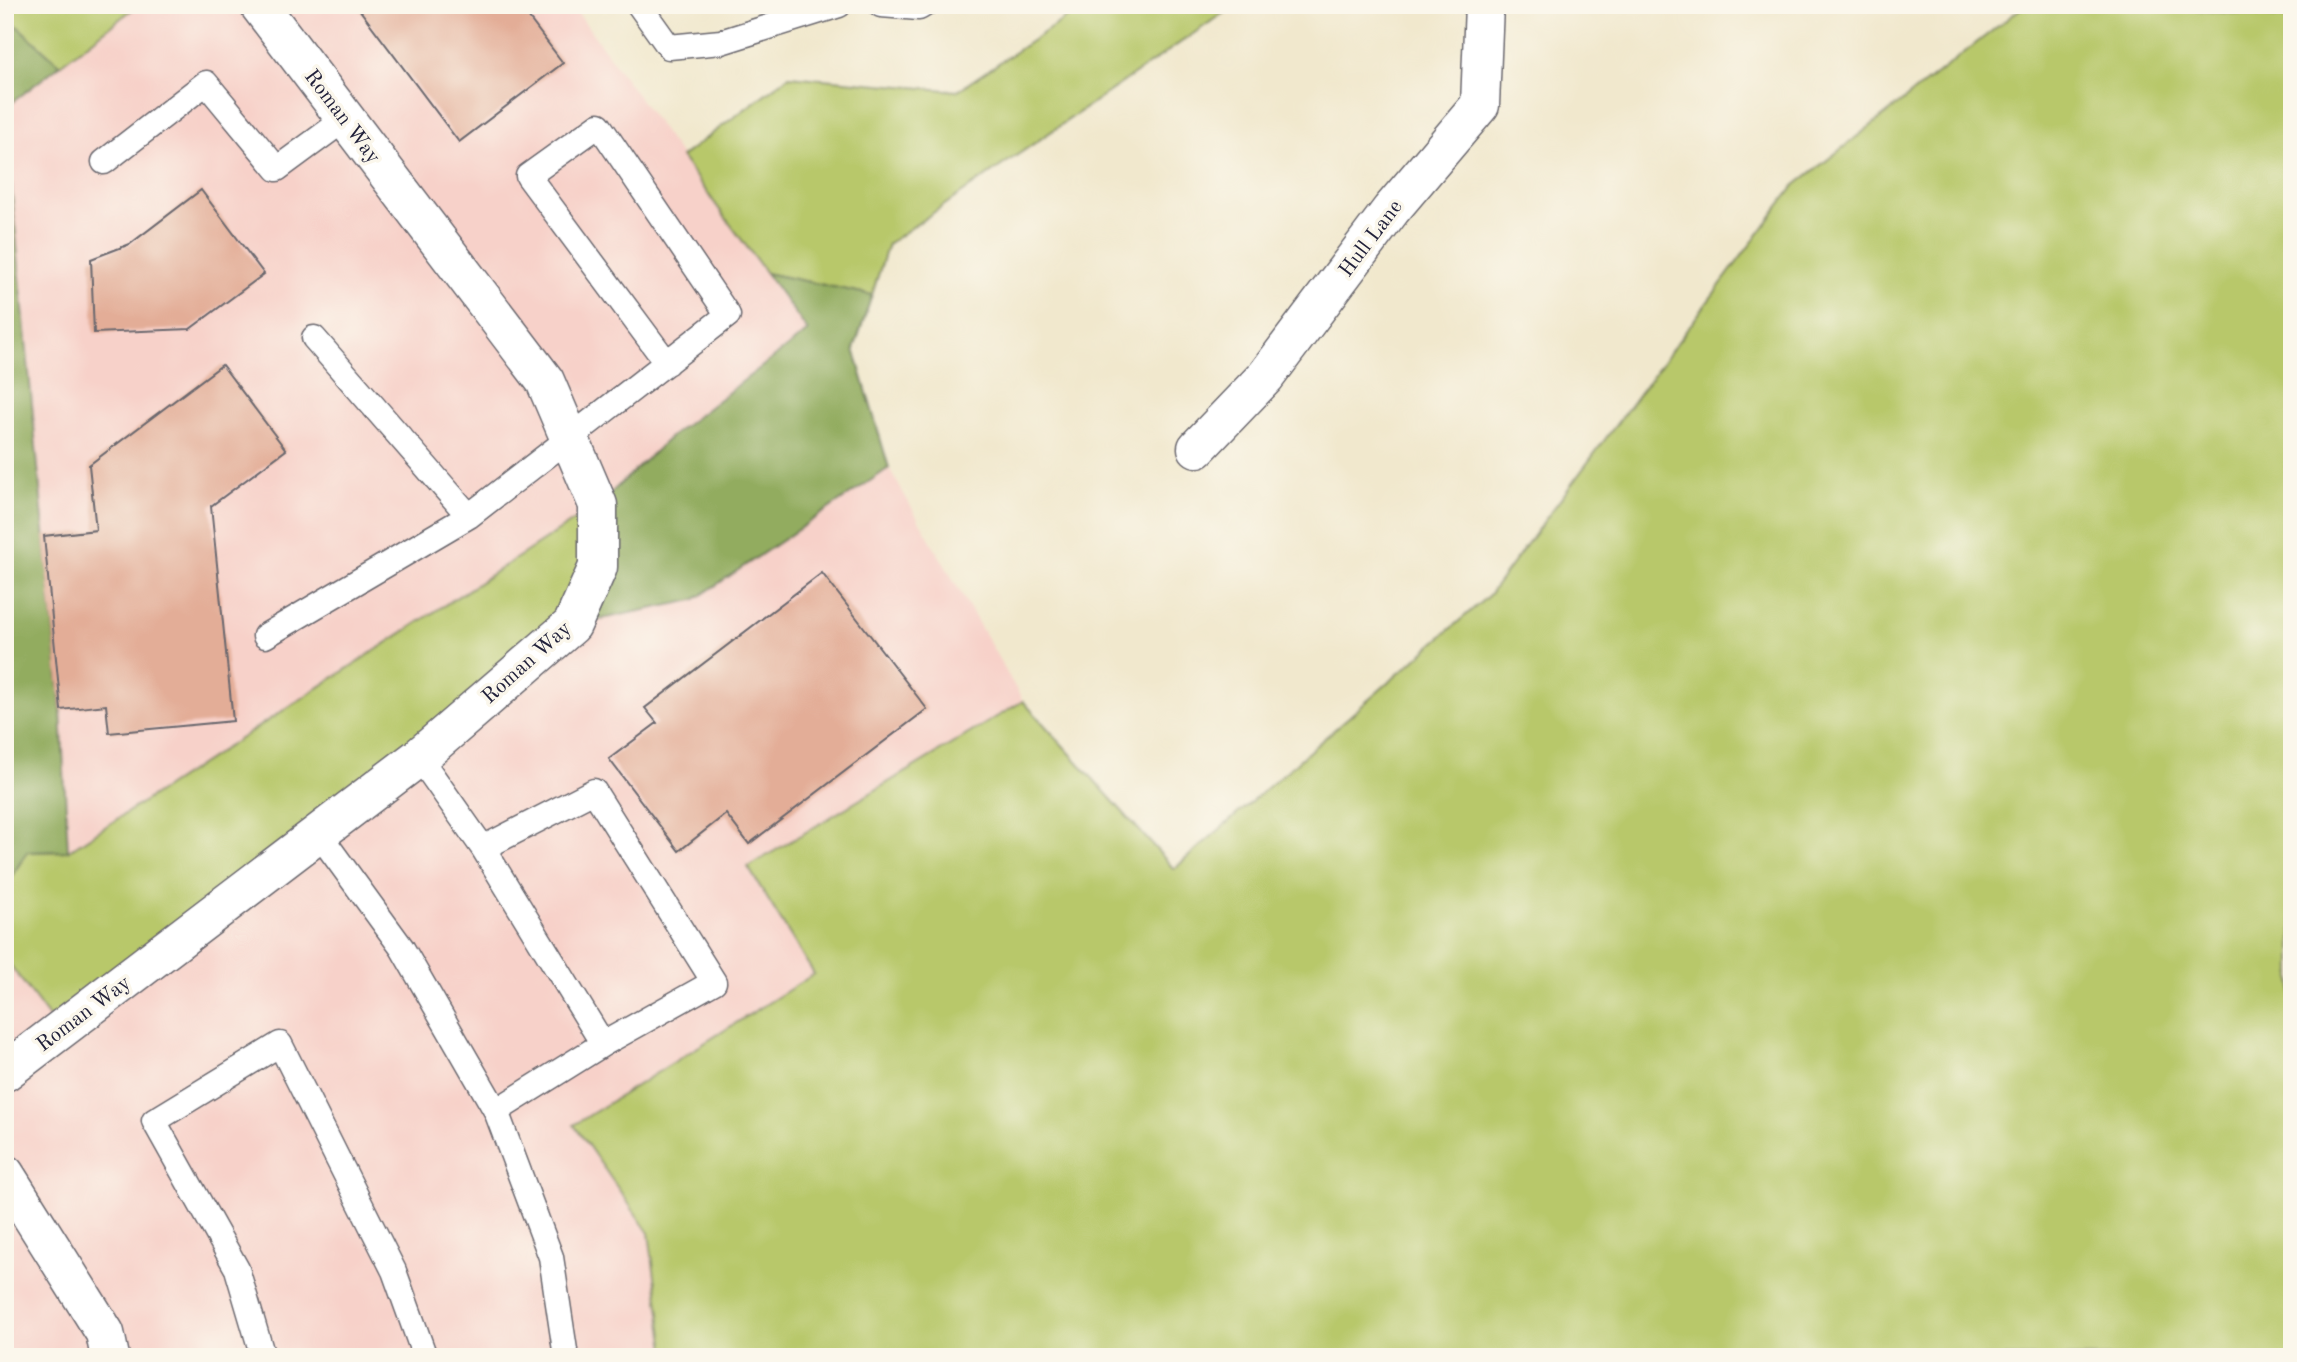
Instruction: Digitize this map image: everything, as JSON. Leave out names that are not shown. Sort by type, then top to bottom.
[{"type":"street","name":"Roman Way","points":[[5,1072],[419,757],[572,625],[598,567],[598,505],[545,381],[259,5]]},
{"type":"street","name":"Hull Lane","points":[[1197,448],[1266,376],[1391,210],[1480,105],[1484,5]]},
{"type":"street","points":[[5,1174],[105,1333],[110,1357]]},
{"type":"lane","points":[[639,5],[669,47],[722,42],[839,5]]},
{"type":"lane","points":[[881,5],[919,8],[924,5]]},
{"type":"lane","points":[[104,162],[206,83],[277,169],[345,119]]},
{"type":"lane","points":[[265,636],[469,516],[570,439],[667,363],[728,315],[599,125],[528,176],[667,363]]},
{"type":"lane","points":[[314,338],[469,516]]},
{"type":"lane","points":[[419,757],[483,848],[603,1044]]},
{"type":"lane","points":[[483,848],[594,791],[714,982],[603,1044],[496,1111]]},
{"type":"lane","points":[[319,834],[402,948],[496,1111],[551,1257],[566,1357]]},
{"type":"lane","points":[[263,1357],[237,1269],[154,1121],[280,1044],[394,1271],[425,1357]]},
{"type":"shaded area","points":[[138,5],[572,5],[808,331],[669,438],[598,505],[68,851],[61,710],[5,108]]},
{"type":"shaded area","points":[[889,468],[1023,701],[748,867],[814,974],[575,1125],[649,1233],[666,1357],[5,1357],[5,958],[59,1031],[572,625],[694,600]]},
{"type":"green space","points":[[5,5],[138,5],[60,65],[5,15]]},
{"type":"green space","points":[[1085,5],[1235,5],[888,244],[872,295],[766,273],[681,157],[789,76],[957,91]]},
{"type":"green space","points":[[2025,5],[2137,5],[2292,18],[2292,1357],[666,1357],[649,1233],[574,1125],[814,974],[748,867],[1023,701],[1174,869],[1489,595],[1794,186]]},
{"type":"green space","points":[[5,15],[60,65],[5,108]]},
{"type":"green space","points":[[5,119],[61,710],[68,851],[27,852],[5,887]]},
{"type":"green space","points":[[766,273],[872,295],[854,349],[889,468],[694,600],[572,625],[598,505],[669,438],[808,331]]},
{"type":"green space","points":[[598,505],[572,625],[59,1031],[5,958],[5,887],[27,852],[68,851]]},
{"type":"building","points":[[356,5],[519,5],[563,63],[459,142]]},
{"type":"building","points":[[201,190],[264,274],[190,329],[94,333],[91,259],[130,244]]},
{"type":"building","points":[[222,365],[286,450],[211,506],[233,721],[109,733],[106,705],[61,710],[44,536],[96,530],[89,465]]},
{"type":"building","points":[[822,573],[927,709],[749,844],[726,814],[679,851],[609,759],[657,723],[645,708]]}]
